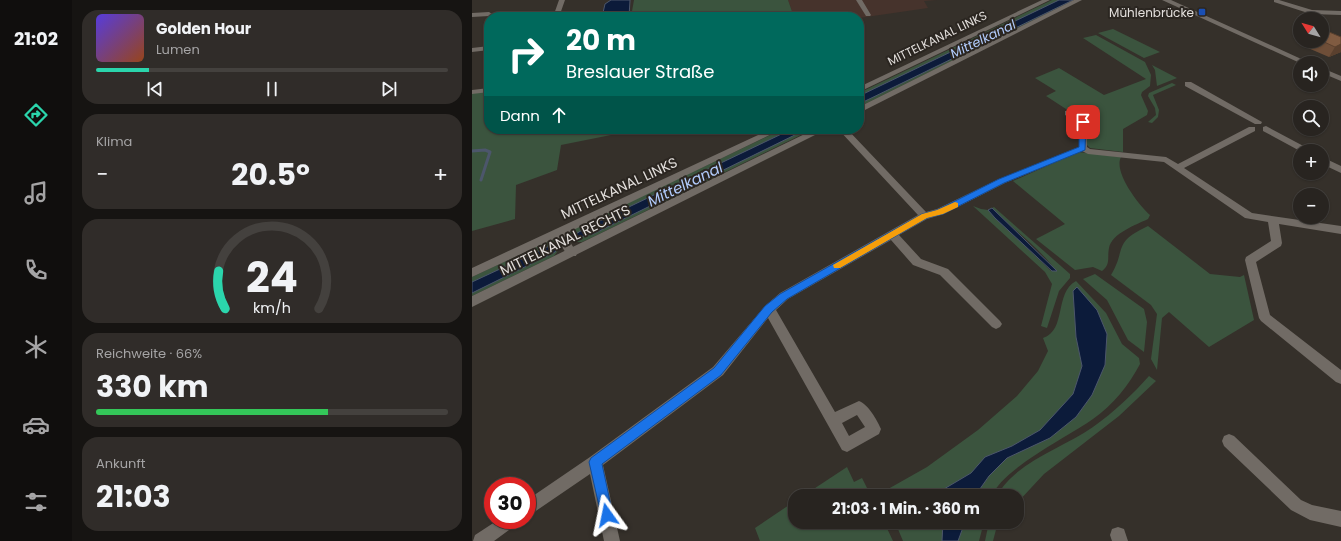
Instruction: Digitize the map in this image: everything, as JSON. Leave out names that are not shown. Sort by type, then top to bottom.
[{"type":"main road","points":[[864,108],[1079,0]]},
{"type":"main road","points":[[1166,0],[1293,57]]},
{"type":"main road","points":[[1329,73],[1341,79]]},
{"type":"main road","name":"MITTELKANAL RECHTS","points":[[472,302],[812,134]]},
{"type":"street","points":[[558,12],[562,0]]},
{"type":"street","points":[[859,0],[868,15]]},
{"type":"street","name":"MITTELKANAL LINKS","points":[[864,88],[1047,0]]},
{"type":"street","points":[[1276,1],[1311,12],[1341,13]]},
{"type":"street","points":[[472,15],[484,14]]},
{"type":"street","points":[[472,50],[484,49]]},
{"type":"street","points":[[1188,84],[1255,125]]},
{"type":"street","points":[[472,92],[484,91]]},
{"type":"street","points":[[1068,113],[1083,122],[1083,148]]},
{"type":"street","points":[[1178,168],[1255,125],[1264,125],[1266,129],[1293,144]]},
{"type":"street","name":"MITTELKANAL LINKS","points":[[472,273],[767,134]]},
{"type":"street","points":[[847,134],[924,216]]},
{"type":"street","points":[[1083,148],[1088,151],[1166,160],[1249,216],[1341,230]]},
{"type":"street","points":[[536,503],[595,462],[718,371],[769,309],[784,296],[924,216],[940,212],[1002,181],[1083,148]]},
{"type":"street","points":[[1329,164],[1341,170]]},
{"type":"street","points":[[1274,220],[1277,243],[1250,260],[1265,318],[1341,378]]},
{"type":"street","points":[[558,232],[572,253]]},
{"type":"street","points":[[892,234],[917,262],[944,272],[996,324]]},
{"type":"street","points":[[769,309],[834,420]]},
{"type":"street","points":[[1229,442],[1296,504],[1310,512],[1341,519]]},
{"type":"street","points":[[595,462],[612,541]]},
{"type":"street","points":[[481,541],[498,529]]},
{"type":"shaded area","points":[[788,0],[937,0],[924,1],[928,8],[864,17],[864,12],[792,12]]},
{"type":"green space","points":[[634,0],[788,0],[792,12],[632,12]]},
{"type":"green space","points":[[1052,0],[1074,0],[864,105],[864,91]]},
{"type":"green space","points":[[1113,29],[1160,52],[1144,58],[1098,33]]},
{"type":"green space","points":[[1096,35],[1145,62],[1151,75],[1150,86],[1142,92],[1141,95],[1148,111],[1147,115],[1123,129],[1123,152],[1090,148],[1087,145],[1086,122],[1046,96],[1056,91],[1035,78],[1059,68],[1104,95],[1146,79],[1083,38]]},
{"type":"green space","points":[[1152,65],[1177,78],[1157,86],[1155,70]]},
{"type":"green space","points":[[1172,83],[1176,85],[1153,95],[1159,110],[1158,117],[1152,123],[1148,122],[1156,115],[1155,108],[1148,96],[1149,93]]},
{"type":"green space","points":[[484,92],[484,134],[616,134],[561,145],[557,170],[516,185],[515,219],[472,231],[472,93]]},
{"type":"green space","points":[[772,134],[803,134],[582,242],[569,242],[567,238],[568,234],[575,228]]},
{"type":"green space","points":[[1078,152],[1121,157],[1119,163],[1128,188],[1150,215],[1148,219],[1125,230],[1115,238],[1109,248],[1107,266],[1102,271],[1093,267],[1075,270],[1036,239],[1065,224],[1013,181]]},
{"type":"green space","points":[[973,206],[988,210],[1051,271],[1056,271],[1034,246],[992,208],[994,207],[1070,274],[1070,278],[1059,291],[1047,328],[1041,326],[1052,284],[1045,272]]},
{"type":"green space","points":[[1148,226],[1210,274],[1240,277],[1244,275],[1254,320],[1209,347],[1169,312],[1162,318],[1157,370],[1151,359],[1157,314],[1151,305],[1111,275],[1125,242],[1129,237]]},
{"type":"green space","points":[[556,240],[560,243],[561,247],[554,256],[472,296],[472,277],[548,241]]},
{"type":"green space","points":[[1095,274],[1144,309],[1147,322],[1144,352],[1128,340],[1107,300],[1083,279]]},
{"type":"green space","points":[[1076,281],[1106,313],[1122,344],[1139,358],[1140,364],[1136,372],[1114,401],[1093,419],[1022,464],[996,489],[888,489],[927,467],[978,430],[1017,396],[1038,371],[1048,351],[1043,338],[1050,334],[1055,327],[1062,302],[1069,287]]},
{"type":"green space","points":[[1149,376],[1156,381],[1119,416],[1044,474],[1024,495],[1024,489],[1002,489],[1015,474],[1027,465],[1093,427],[1136,390]]},
{"type":"green space","points":[[847,467],[854,482],[862,478],[868,489],[814,489]]},
{"type":"green space","points":[[788,506],[788,529],[887,529],[893,541],[760,541],[755,528]]},
{"type":"green space","points":[[898,529],[982,529],[979,541],[903,541]]},
{"type":"green space","points":[[988,529],[996,529],[993,541],[985,541]]},
{"type":"water","points":[[611,0],[630,0],[629,12],[603,12],[605,4]]},
{"type":"water","name":"Mittelkanal","points":[[1059,0],[1073,0],[864,102],[864,94]]},
{"type":"water","name":"Mittelkanal","points":[[782,134],[797,134],[593,234],[570,239],[587,227]]},
{"type":"water","points":[[992,208],[1057,271],[1052,271],[995,218],[988,210]]},
{"type":"water","points":[[556,243],[559,245],[555,252],[472,293],[472,282]]},
{"type":"water","points":[[1077,287],[1097,310],[1107,334],[1105,365],[1092,395],[1076,417],[1050,438],[1007,458],[989,476],[980,489],[944,489],[971,473],[985,457],[1012,446],[1040,430],[1073,394],[1082,366],[1076,337],[1073,291]]},
{"type":"water","points":[[943,529],[962,529],[958,541],[942,541]]},
{"type":"building","points":[[1329,32],[1341,37],[1341,44],[1335,47],[1329,44]]},
{"type":"waterway","points":[[472,151],[485,150],[490,152],[481,180]]},
{"type":"slow traffic","points":[[837,265],[924,216],[940,212],[955,205]]},
{"type":"place","name":"Mühlenbrücke","points":[[1202,12]]},
{"type":"route","points":[[607,515],[595,462],[718,371],[769,309],[784,296],[924,216],[940,212],[1002,181],[1083,148],[1083,122]]}]
